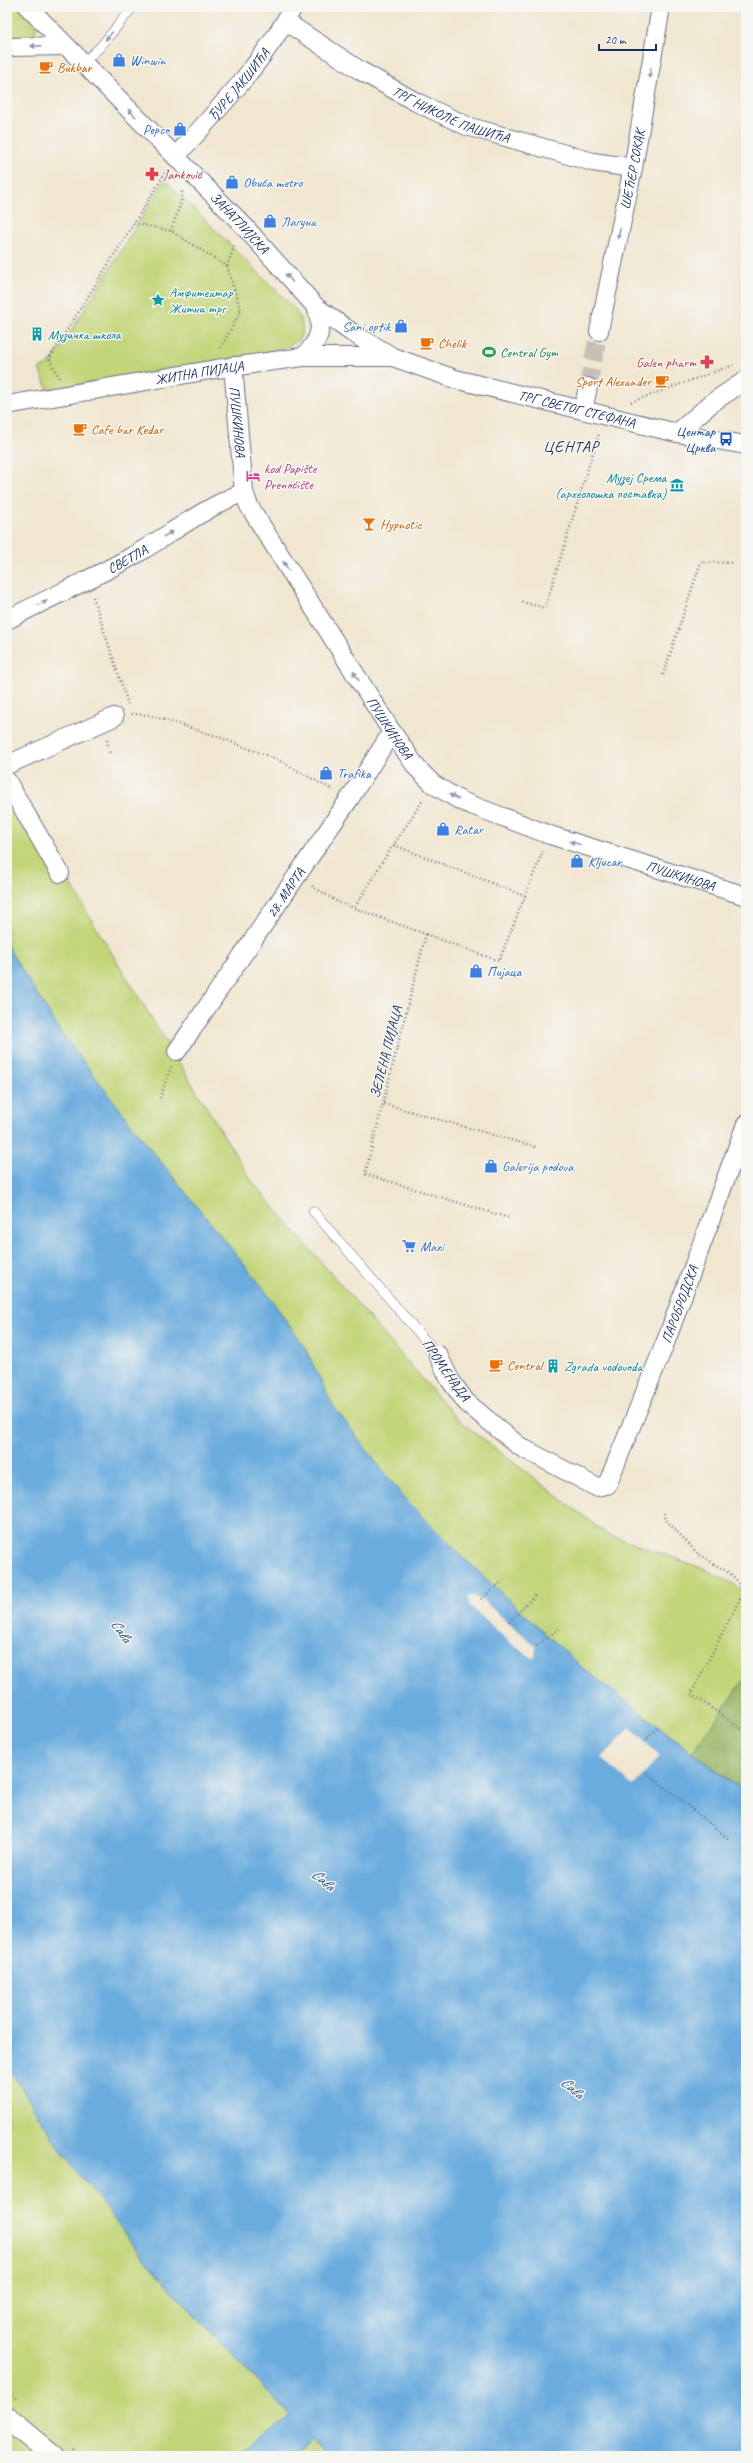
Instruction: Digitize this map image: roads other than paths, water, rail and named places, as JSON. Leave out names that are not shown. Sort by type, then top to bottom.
[{"type":"street","name":"ЗАНАТЛИЈСКА","points":[[28,7],[243,225],[316,307],[351,332],[393,358]]},
{"type":"street","name":"ШЕЋЕР СОКАК","points":[[599,331],[633,168],[662,7]]},
{"type":"street","name":"ТРГ НИКОЛЕ ПАШИЋА","points":[[290,15],[361,71],[416,102],[467,126],[593,162],[633,168]]},
{"type":"street","name":"ЂУРЕ ЈАКШИЋА","points":[[176,156],[235,89],[290,15]]},
{"type":"street","points":[[7,47],[66,46]]},
{"type":"street","points":[[303,356],[318,338],[321,322],[316,307]]},
{"type":"street","name":"ЖИТНА ПИЈАЦА","points":[[7,405],[69,396],[232,366],[303,356],[393,358]]},
{"type":"street","name":"ТРГ СВЕТОГ СТЕФАНА","points":[[393,358],[455,379],[676,434],[746,445]]},
{"type":"street","name":"ПУШКИНОВА","points":[[232,366],[244,492],[249,506],[392,732],[417,768],[434,784],[461,801],[550,835],[746,896]]},
{"type":"street","points":[[676,434],[713,402],[746,380]]},
{"type":"street","points":[[583,410],[588,387]]},
{"type":"street","name":"СВЕТЛА","points":[[7,620],[90,579],[138,552],[216,504],[244,492]]},
{"type":"street","points":[[7,765],[114,717]]},
{"type":"street","name":"28. МАРТА","points":[[177,1051],[350,798],[392,732]]},
{"type":"street","points":[[7,781],[60,873]]},
{"type":"street","name":"ПАРОБРОДСКА","points":[[609,1483],[664,1346],[746,1124]]},
{"type":"street","name":"ПРОМЕНАДА","points":[[438,1355],[450,1380],[462,1397],[519,1446],[596,1487],[603,1487],[609,1483]]},
{"type":"street","points":[[7,2418],[53,2456]]},
{"type":"lane","points":[[83,63],[100,47],[133,7]]},
{"type":"lane","name":"ПРОМЕНАДА","points":[[313,1211],[438,1355]]},
{"type":"water","name":"Сава","points":[[7,946],[60,1031],[152,1151],[264,1289],[306,1350],[333,1406],[404,1498],[469,1563],[584,1669],[728,1780],[746,1792],[746,2456],[326,2456],[311,2440],[292,2456],[236,2456],[290,2416],[152,2269],[57,2145],[7,2065]]},
{"type":"tunnel","points":[[588,387],[599,331]]},
{"type":"place","name":"Winwin","points":[[119,60]]},
{"type":"place","name":"Bukbar","points":[[46,67]]},
{"type":"place","name":"Pepco","points":[[180,129]]},
{"type":"place","name":"Janković","points":[[152,174]]},
{"type":"place","name":"Obuća metro","points":[[232,182]]},
{"type":"place","name":"Лагуна","points":[[270,221]]},
{"type":"place","name":"Амфитеатар Житни трг","points":[[158,300]]},
{"type":"place","name":"Sani optik","points":[[401,326]]},
{"type":"place","name":"Музичка школа","points":[[37,334]]},
{"type":"place","name":"Chelik","points":[[427,343]]},
{"type":"place","name":"Central Gym","points":[[489,352]]},
{"type":"place","name":"Galen pharm","points":[[707,362]]},
{"type":"place","name":"Sport Alexander","points":[[662,381]]},
{"type":"place","name":"Cafe bar Kedar","points":[[80,429]]},
{"type":"place","name":"Центар Црква","points":[[726,439]]},
{"type":"place","name":"kod Papište Prenoćište","points":[[253,476]]},
{"type":"place","name":"Музеј Срема (археолошка поставка)","points":[[677,485]]},
{"type":"place","name":"Hypnotic","points":[[369,524]]},
{"type":"place","name":"Trafika","points":[[326,773]]},
{"type":"place","name":"Ratar","points":[[443,829]]},
{"type":"place","name":"Kljucar","points":[[577,861]]},
{"type":"place","name":"Пијаца","points":[[476,971]]},
{"type":"place","name":"Galerija podova","points":[[491,1166]]},
{"type":"place","name":"Maxi","points":[[409,1246]]},
{"type":"place","name":"Central","points":[[496,1365]]},
{"type":"place","name":"Zgrada vodovoda","points":[[553,1366]]},
{"type":"district","name":"ЦЕНТАР","points":[[571,447]]}]
